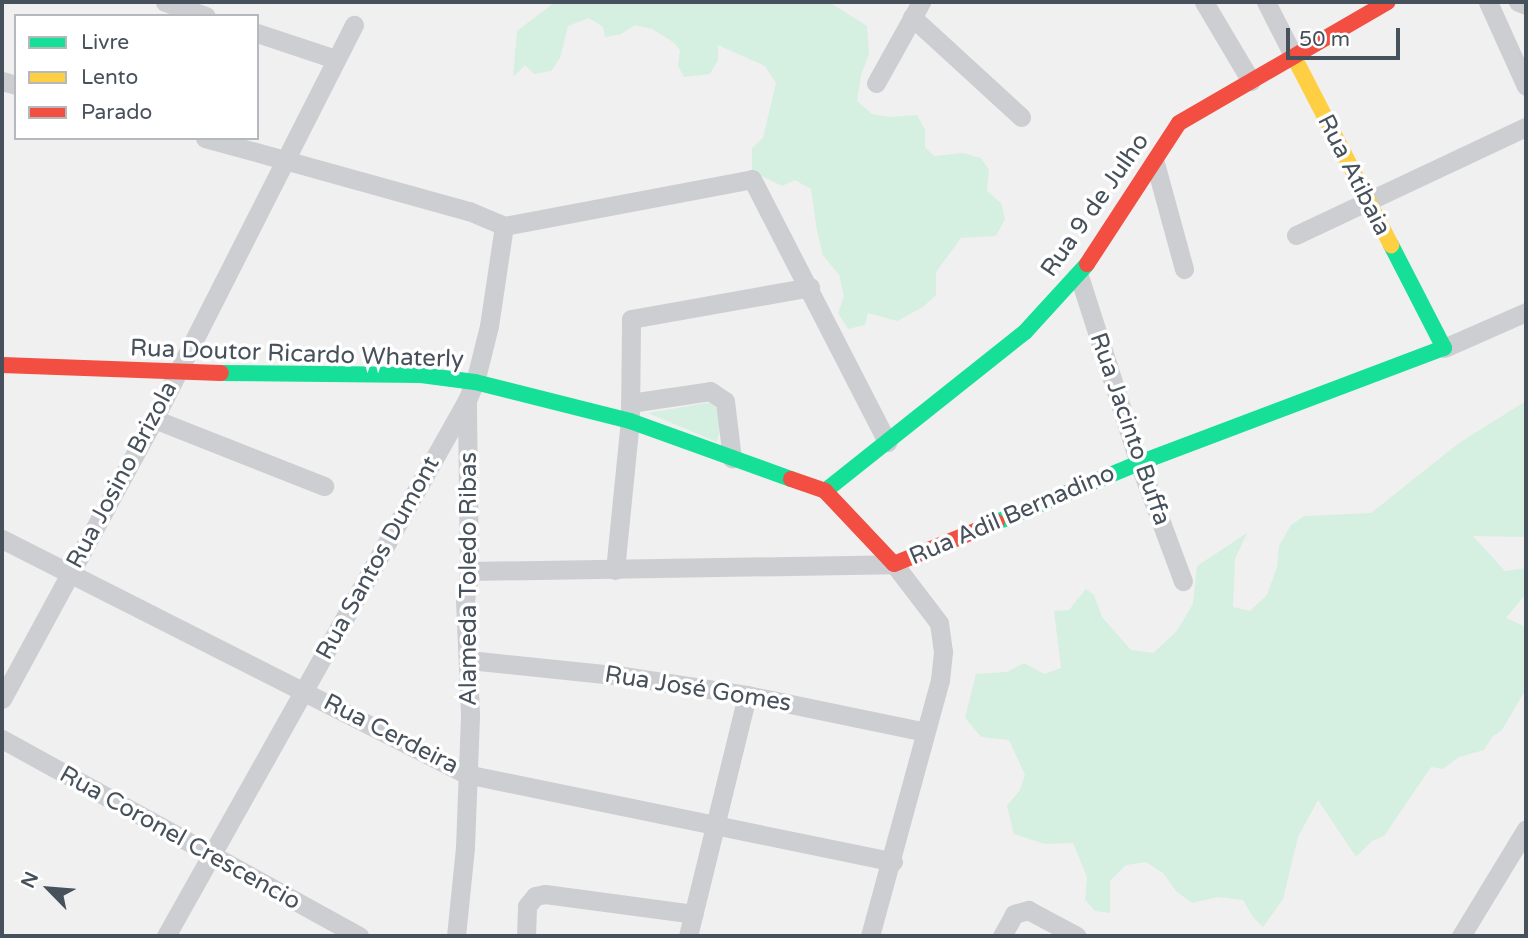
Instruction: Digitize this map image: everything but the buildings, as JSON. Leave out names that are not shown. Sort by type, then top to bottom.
[{"type":"main road","name":"Rua 9 de Julho","points":[[825,491],[1025,332],[1079,276],[1179,123],[1388,2]]},
{"type":"main road","name":"Rua Atibaia","points":[[1294,57],[1444,348]]},
{"type":"main road","name":"Rua Adil Bernadino","points":[[894,565],[1139,463],[1444,348]]},
{"type":"main road","name":"Rua Doutor Ricardo Whaterly","points":[[2,365],[176,373],[421,375],[471,391],[630,412],[732,459],[825,491]]},
{"type":"main road","points":[[825,491],[894,565]]},
{"type":"street","points":[[165,2],[200,14]]},
{"type":"street","points":[[1204,2],[1251,81]]},
{"type":"street","name":"Rua Atibaia","points":[[1266,2],[1294,57]]},
{"type":"street","points":[[1488,2],[1526,86]]},
{"type":"street","points":[[1518,2],[1526,5]]},
{"type":"street","points":[[876,83],[917,9],[1021,117]]},
{"type":"street","name":"Rua Josino Brizola","points":[[2,699],[154,419],[354,25]]},
{"type":"street","points":[[259,34],[335,59]]},
{"type":"street","points":[[1296,236],[1526,127]]},
{"type":"street","points":[[212,140],[469,211],[504,226],[752,179],[810,286],[887,442]]},
{"type":"street","points":[[1155,163],[1184,269]]},
{"type":"street","name":"Alameda Toledo Ribas","points":[[456,936],[465,848],[469,660],[465,601],[469,571],[471,391],[489,326],[504,226]]},
{"type":"street","name":"Rua Jacinto Buffa","points":[[1079,276],[1139,463],[1183,582]]},
{"type":"street","points":[[615,570],[630,412],[631,319],[810,286]]},
{"type":"street","name":"Rua Adil Bernadino","points":[[1444,348],[1526,312]]},
{"type":"street","name":"Rua Santos Dumont","points":[[166,936],[471,391]]},
{"type":"street","points":[[630,412],[710,391],[725,401],[732,459]]},
{"type":"street","points":[[154,419],[324,486]]},
{"type":"street","name":"Rua Cerdeira","points":[[2,539],[304,689],[466,774],[892,862]]},
{"type":"street","points":[[870,936],[940,680],[943,635],[939,623],[894,565]]},
{"type":"street","name":"Rua Adil Bernadino","points":[[469,571],[894,565]]},
{"type":"street","name":"Rua José Gomes","points":[[469,660],[623,676],[747,695],[925,732]]},
{"type":"street","points":[[688,936],[747,695]]},
{"type":"street","name":"Rua Coronel Crescencio","points":[[2,739],[359,936]]},
{"type":"street","points":[[1461,936],[1526,830]]},
{"type":"street","points":[[526,936],[527,906],[535,896],[545,894],[694,914]]},
{"type":"street","points":[[1002,936],[1014,914],[1028,910],[1077,936]]},
{"type":"green space","points":[[555,2],[829,2],[867,26],[869,54],[861,75],[857,101],[872,114],[889,117],[917,115],[925,130],[925,147],[934,156],[963,153],[981,158],[989,170],[987,191],[1001,203],[1005,219],[996,236],[961,238],[936,272],[936,295],[923,307],[897,321],[868,313],[865,325],[848,329],[838,313],[844,296],[839,275],[823,255],[811,189],[795,180],[782,186],[752,171],[752,148],[763,138],[776,83],[765,66],[718,45],[718,60],[710,74],[684,77],[678,66],[680,50],[673,42],[652,29],[635,25],[621,34],[605,37],[603,27],[589,18],[568,26],[560,58],[551,71],[534,74],[525,65],[513,77],[517,31]]},
{"type":"green space","points":[[1526,401],[1526,537],[1473,536],[1505,571],[1526,568],[1526,594],[1506,618],[1526,627],[1526,689],[1502,730],[1492,737],[1484,750],[1459,757],[1443,769],[1431,767],[1384,836],[1372,841],[1356,857],[1318,800],[1298,837],[1283,899],[1263,927],[1243,900],[1218,897],[1192,903],[1176,891],[1163,873],[1146,862],[1126,865],[1110,881],[1110,913],[1095,911],[1085,900],[1087,877],[1073,843],[1045,844],[1014,834],[1007,806],[1020,790],[1025,775],[1009,740],[981,737],[965,718],[976,674],[1007,672],[1024,663],[1044,674],[1061,668],[1054,611],[1069,610],[1086,589],[1094,595],[1102,617],[1131,650],[1153,653],[1176,632],[1193,604],[1197,566],[1247,533],[1235,559],[1233,607],[1250,611],[1267,595],[1277,567],[1279,546],[1291,525],[1304,516],[1371,513],[1459,443]]},
{"type":"green space","points":[[712,402],[718,411],[721,425],[717,442],[648,413]]},
{"type":"traffic: fast","points":[[997,522],[1139,463],[1444,348],[1391,245]]},
{"type":"traffic: fast","points":[[825,491],[1025,332],[1087,264]]},
{"type":"traffic: fast","points":[[221,373],[421,375],[475,382],[630,421],[791,479]]},
{"type":"traffic: slow","points":[[1294,57],[1391,245]]},
{"type":"traffic: jam","points":[[1087,264],[1179,123],[1388,2]]},
{"type":"traffic: jam","points":[[2,365],[221,373]]},
{"type":"traffic: jam","points":[[791,479],[825,491],[894,564],[997,522]]}]
